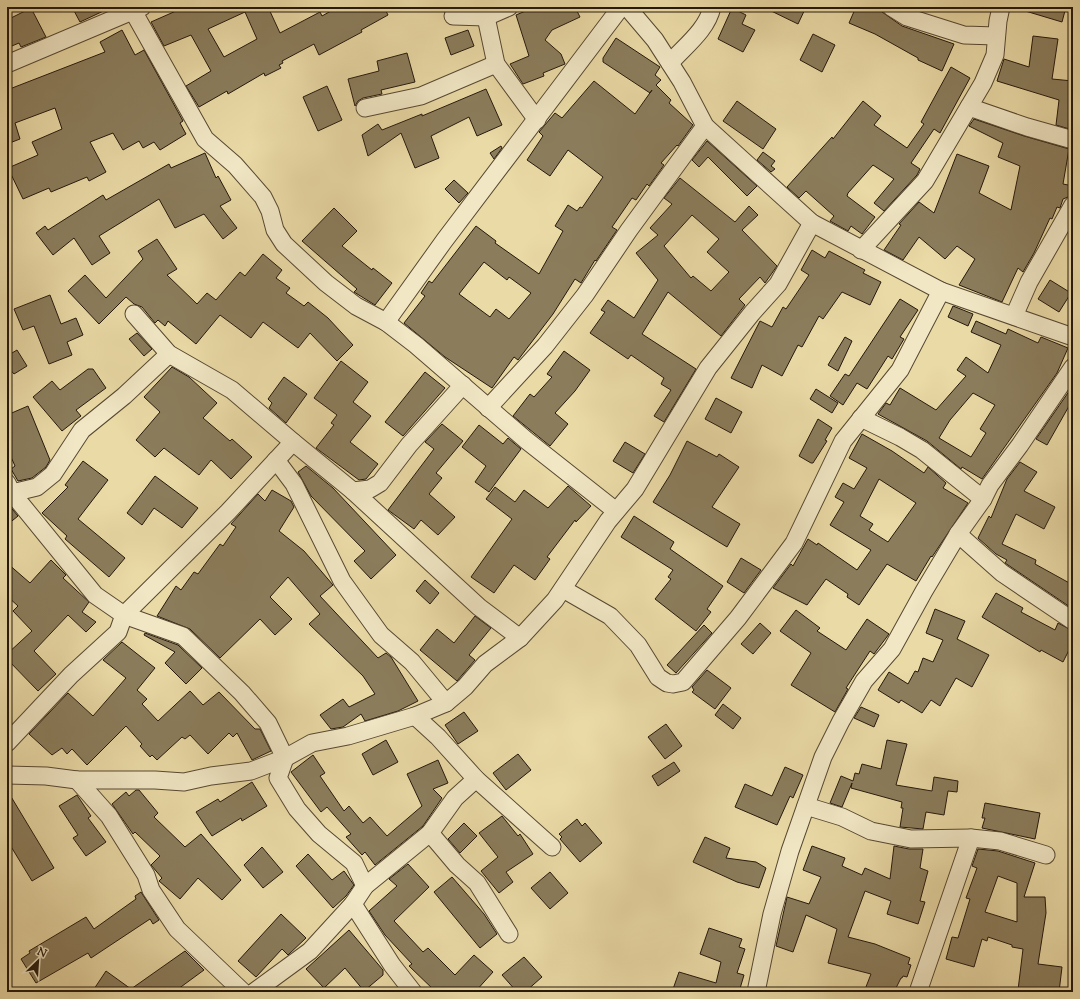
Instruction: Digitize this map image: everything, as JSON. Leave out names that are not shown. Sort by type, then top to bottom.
[{"type":"street","points":[[453,16],[486,17],[509,7]]},
{"type":"street","points":[[386,322],[444,241],[621,7]]},
{"type":"street","points":[[627,7],[655,40],[670,63],[705,126],[812,223],[941,291],[1073,337]]},
{"type":"street","points":[[670,63],[697,35],[706,23],[712,7]]},
{"type":"street","points":[[891,7],[907,17],[964,35],[996,36]]},
{"type":"street","points":[[861,250],[925,181],[983,83],[995,55],[996,36],[1002,7]]},
{"type":"street","points":[[7,64],[138,9],[205,139],[235,165],[263,197],[270,211],[274,230],[284,244],[326,283],[356,306],[386,322],[463,385],[526,440],[616,511]]},
{"type":"street","points":[[486,17],[496,64],[537,120]]},
{"type":"street","points":[[365,108],[421,96],[496,64]]},
{"type":"street","points":[[969,107],[1027,127],[1073,140]]},
{"type":"street","points":[[488,408],[545,346],[585,295],[629,230],[705,126]]},
{"type":"street","points":[[1014,316],[1029,282],[1073,206]]},
{"type":"street","points":[[7,775],[46,776],[77,780],[155,780],[184,782],[211,776],[251,771],[285,758],[312,743],[348,736],[415,716],[446,703],[465,687],[485,664],[520,638],[556,600],[616,511],[634,489],[708,368],[752,313],[778,284],[812,223]]},
{"type":"street","points":[[563,589],[610,616],[638,644],[658,677],[667,684],[683,682],[738,618],[794,543],[843,441],[900,370],[941,291]]},
{"type":"street","points":[[134,314],[169,354],[232,390],[353,491],[479,607],[520,638]]},
{"type":"street","points":[[9,489],[37,487],[53,474],[82,430],[124,396],[169,354]]},
{"type":"street","points":[[756,992],[772,914],[790,851],[823,757],[841,720],[864,681],[892,649],[958,534],[983,499],[990,484],[1020,445],[1073,367]]},
{"type":"street","points":[[353,491],[370,489],[380,483],[409,445],[463,385]]},
{"type":"street","points":[[861,418],[900,437],[922,450],[983,499]]},
{"type":"street","points":[[7,743],[71,675],[118,632],[124,615],[228,512],[293,442]]},
{"type":"street","points":[[276,460],[294,484],[342,580],[381,635],[412,662],[446,703]]},
{"type":"street","points":[[9,489],[95,595],[124,615],[183,636],[242,693],[268,723],[285,758],[278,778],[297,809],[319,834],[354,863],[365,886]]},
{"type":"street","points":[[958,534],[1002,573],[1073,621]]},
{"type":"street","points":[[415,716],[438,737],[476,779],[552,847]]},
{"type":"street","points":[[254,992],[310,952],[352,904],[365,886],[430,833],[443,818],[456,798],[476,779]]},
{"type":"street","points":[[77,780],[109,816],[120,832],[146,875],[151,890],[177,929],[243,992]]},
{"type":"street","points":[[806,806],[842,817],[871,831],[911,839],[971,838],[1000,841],[1046,855]]},
{"type":"street","points":[[430,833],[457,865],[477,883],[509,934]]},
{"type":"street","points":[[918,992],[971,838]]},
{"type":"street","points":[[352,904],[392,965],[413,992]]},
{"type":"building","points":[[72,7],[112,7],[80,22]]},
{"type":"building","points":[[185,7],[268,7],[280,33],[320,12],[322,16],[338,7],[384,7],[388,15],[361,30],[362,32],[319,55],[314,44],[282,61],[283,63],[279,65],[281,68],[265,76],[264,73],[228,94],[227,91],[199,107],[186,86],[211,71],[191,35],[164,46],[151,22]],"holes":[[[245,12],[257,39],[224,57],[208,29]]]},
{"type":"building","points":[[535,7],[575,7],[580,17],[552,30],[545,40],[561,54],[565,64],[543,73],[544,76],[523,84],[510,64],[529,56],[516,15]]},
{"type":"building","points":[[763,7],[806,7],[798,24]]},
{"type":"building","points":[[856,7],[875,7],[902,26],[954,44],[942,71],[918,60],[918,58],[875,34],[849,23]]},
{"type":"building","points":[[1023,7],[1066,7],[1062,22],[1022,10]]},
{"type":"building","points":[[31,8],[46,37],[21,47],[19,43],[7,48],[7,20]]},
{"type":"building","points":[[732,8],[746,15],[742,24],[755,30],[743,52],[718,39]]},
{"type":"building","points":[[122,30],[135,55],[144,50],[183,121],[180,123],[186,134],[160,150],[154,142],[143,148],[139,141],[123,150],[113,133],[90,142],[106,172],[89,181],[87,177],[51,192],[49,188],[23,199],[8,168],[38,155],[32,142],[62,129],[55,108],[15,123],[20,139],[7,144],[7,90],[105,52],[100,42]]},
{"type":"building","points":[[468,30],[474,46],[451,55],[445,38]]},
{"type":"building","points":[[813,34],[835,45],[822,72],[800,60]]},
{"type":"building","points":[[1033,36],[1058,39],[1052,79],[1073,81],[1073,130],[1056,125],[1059,100],[997,81],[1004,59],[1029,67]]},
{"type":"building","points":[[616,38],[660,67],[655,75],[661,80],[656,85],[671,100],[669,103],[693,125],[678,146],[677,145],[661,163],[664,165],[649,186],[647,184],[636,200],[632,198],[612,227],[617,230],[596,261],[595,260],[581,283],[575,279],[553,314],[518,360],[514,357],[492,388],[445,357],[404,323],[425,296],[421,293],[429,281],[432,283],[476,226],[496,241],[495,243],[539,274],[563,231],[555,226],[568,205],[577,211],[580,207],[582,208],[603,177],[568,150],[550,176],[527,160],[543,136],[539,132],[555,113],[562,118],[594,81],[635,114],[650,93],[603,62],[603,58]],"holes":[[[484,262],[507,280],[509,277],[531,293],[509,319],[496,309],[490,317],[459,294]]]},
{"type":"building","points":[[407,53],[415,82],[381,90],[382,94],[363,98],[358,101],[355,106],[348,79],[379,71],[377,61]]},
{"type":"building","points":[[951,67],[970,78],[940,133],[934,129],[911,163],[920,169],[917,175],[884,211],[874,203],[894,179],[873,165],[848,193],[847,196],[875,217],[862,234],[851,226],[848,231],[830,221],[834,216],[806,191],[799,198],[787,187],[832,137],[833,139],[863,101],[881,116],[874,125],[907,148],[924,124],[921,122]]},
{"type":"building","points":[[327,86],[342,120],[318,131],[303,97]]},
{"type":"building","points":[[486,89],[502,125],[477,136],[469,117],[431,136],[439,158],[415,168],[401,133],[368,156],[362,135],[378,124],[382,130],[422,114],[422,116]]},
{"type":"building","points":[[737,101],[776,129],[763,149],[723,121]]},
{"type":"building","points":[[974,119],[1069,149],[1063,184],[1073,186],[1073,195],[1063,199],[1060,208],[1057,207],[1023,272],[1018,268],[1002,302],[959,285],[975,259],[957,246],[945,259],[919,237],[903,260],[884,250],[901,225],[899,224],[919,202],[934,213],[957,154],[989,166],[979,193],[1011,210],[1020,166],[998,157],[1003,143],[969,126]]},
{"type":"building","points":[[707,141],[757,186],[747,196],[708,157],[699,167],[692,160]]},
{"type":"building","points":[[501,146],[502,148],[494,159],[490,153]]},
{"type":"building","points":[[763,152],[775,161],[771,166],[775,169],[771,172],[757,160]]},
{"type":"building","points":[[205,153],[216,178],[218,176],[231,200],[220,206],[237,228],[223,239],[204,214],[175,228],[159,199],[99,236],[110,253],[92,265],[74,238],[53,255],[36,233],[45,226],[48,230],[103,195],[106,200],[169,164],[171,168]]},
{"type":"building","points":[[680,178],[735,222],[749,206],[758,215],[742,230],[777,266],[765,283],[760,277],[739,299],[745,305],[721,336],[668,292],[642,334],[696,369],[664,422],[654,416],[671,390],[661,384],[664,378],[631,355],[628,359],[590,333],[605,312],[601,310],[608,300],[634,318],[658,280],[636,253],[658,235],[650,228],[672,204],[664,198]],"holes":[[[692,215],[719,239],[707,252],[729,272],[711,291],[693,276],[691,278],[664,246]]]},
{"type":"building","points":[[454,180],[468,193],[459,203],[445,189]]},
{"type":"building","points":[[334,208],[357,231],[342,246],[372,270],[373,268],[392,283],[375,305],[354,292],[357,289],[302,241]]},
{"type":"building","points":[[157,239],[177,269],[167,275],[197,304],[207,293],[216,300],[240,272],[245,276],[263,254],[282,270],[276,278],[290,288],[286,293],[304,306],[308,302],[328,318],[353,345],[337,361],[310,333],[298,348],[263,322],[251,338],[220,315],[196,344],[168,321],[165,326],[158,320],[155,323],[142,307],[134,304],[126,297],[99,324],[68,291],[85,275],[106,298],[143,259],[138,251]]},
{"type":"building","points":[[812,250],[825,258],[829,251],[865,270],[863,273],[881,282],[870,305],[842,292],[823,319],[819,316],[802,347],[798,345],[782,376],[762,365],[752,388],[731,378],[760,321],[772,327],[783,307],[786,309],[809,275],[801,270]]},
{"type":"building","points":[[1050,280],[1071,293],[1059,312],[1038,299]]},
{"type":"building","points":[[50,295],[61,324],[76,318],[83,335],[67,342],[72,355],[49,364],[34,326],[23,330],[14,309]]},
{"type":"building","points":[[900,299],[918,310],[900,337],[904,339],[892,359],[888,356],[867,389],[857,383],[843,405],[830,396],[845,374],[849,376]]},
{"type":"building","points":[[953,306],[973,314],[968,326],[948,317]]},
{"type":"building","points":[[976,321],[1006,334],[1008,329],[1038,343],[1041,337],[1068,348],[1057,373],[982,479],[962,467],[961,469],[927,441],[878,414],[886,403],[890,405],[900,388],[936,410],[966,376],[957,370],[966,357],[988,373],[1001,345],[971,332]],"holes":[[[973,393],[995,405],[980,429],[986,433],[971,457],[939,438],[950,420]]]},
{"type":"building","points":[[137,333],[152,349],[144,356],[129,339]]},
{"type":"building","points":[[845,337],[852,341],[838,371],[828,365]]},
{"type":"building","points":[[17,350],[27,366],[14,374],[7,366],[7,356]]},
{"type":"building","points":[[564,351],[590,370],[575,391],[555,413],[568,424],[550,446],[513,416],[530,394],[534,397],[552,377],[547,374]]},
{"type":"building","points":[[341,361],[368,382],[353,402],[371,416],[350,442],[378,464],[366,479],[359,480],[316,448],[334,425],[331,423],[337,415],[314,398]]},
{"type":"building","points":[[172,367],[189,377],[217,403],[203,418],[230,441],[232,439],[252,457],[231,479],[211,460],[199,475],[164,448],[155,457],[136,440],[160,412],[144,397]]},
{"type":"building","points":[[88,369],[93,369],[106,388],[76,410],[81,416],[62,431],[33,397],[52,381],[60,390]]},
{"type":"building","points":[[425,372],[445,388],[403,436],[385,422]]},
{"type":"building","points":[[284,377],[307,394],[286,423],[269,408],[272,403],[268,399]]},
{"type":"building","points":[[1072,387],[1073,399],[1047,445],[1036,439]]},
{"type":"building","points":[[816,389],[838,403],[832,413],[810,399]]},
{"type":"building","points":[[716,398],[742,412],[731,433],[705,419]]},
{"type":"building","points":[[28,406],[50,460],[46,467],[32,478],[18,481],[11,469],[15,466],[7,448],[7,415]]},
{"type":"building","points":[[818,419],[832,428],[825,440],[827,441],[813,463],[811,463],[799,456]]},
{"type":"building","points":[[442,424],[463,441],[436,473],[442,478],[429,494],[455,517],[438,535],[421,520],[414,529],[388,510],[434,449],[425,442]]},
{"type":"building","points":[[479,425],[503,444],[508,438],[521,449],[489,492],[475,482],[486,466],[462,447]]},
{"type":"building","points":[[862,434],[892,451],[924,473],[928,467],[946,483],[943,488],[968,503],[932,557],[931,556],[916,581],[887,564],[859,605],[847,597],[848,594],[826,579],[807,605],[773,588],[791,564],[793,566],[808,539],[817,545],[818,543],[857,570],[871,550],[830,525],[844,502],[835,497],[843,483],[854,489],[867,468],[849,458]],"holes":[[[879,479],[916,503],[888,542],[869,530],[873,524],[860,516]]]},
{"type":"building","points":[[687,441],[717,457],[719,454],[739,467],[712,507],[740,524],[727,547],[653,502],[670,475]]},
{"type":"building","points":[[625,442],[645,454],[633,473],[613,461]]},
{"type":"building","points":[[83,461],[108,480],[78,519],[125,558],[109,577],[65,539],[67,536],[42,513],[68,487],[65,485]]},
{"type":"building","points":[[1020,462],[1037,472],[1024,491],[1055,507],[1044,529],[1016,514],[1002,544],[1036,560],[1035,564],[1073,585],[1073,609],[1005,563],[1007,560],[996,554],[978,538],[989,516],[991,518],[1007,479]]},
{"type":"building","points":[[306,466],[333,488],[396,555],[371,579],[354,561],[365,551],[311,496],[298,472]]},
{"type":"building","points":[[155,476],[198,508],[182,528],[154,508],[142,525],[127,513]]},
{"type":"building","points":[[568,486],[591,506],[576,522],[575,520],[547,557],[550,559],[535,580],[514,565],[494,593],[471,577],[512,519],[486,499],[495,487],[515,502],[524,490],[548,508]]},
{"type":"building","points":[[272,490],[291,501],[294,507],[279,531],[304,551],[333,585],[320,596],[378,658],[386,653],[391,657],[418,701],[398,711],[365,721],[361,714],[343,727],[331,729],[320,715],[343,699],[349,707],[375,694],[363,676],[309,624],[320,614],[288,577],[270,597],[292,619],[275,635],[260,619],[220,658],[190,629],[157,616],[176,586],[181,590],[194,572],[198,574],[220,544],[223,546],[236,527],[231,524],[258,494],[265,501]]},
{"type":"building","points":[[7,503],[18,516],[7,525]]},
{"type":"building","points":[[634,516],[674,542],[670,549],[723,586],[707,609],[711,612],[696,631],[655,599],[671,579],[668,577],[673,570],[621,537]]},
{"type":"building","points":[[741,558],[761,570],[744,593],[727,582]]},
{"type":"building","points":[[51,560],[66,575],[63,578],[89,602],[82,612],[96,622],[86,632],[68,615],[34,651],[56,674],[38,691],[7,659],[7,654],[32,631],[13,611],[18,606],[7,596],[7,563],[30,583]]},
{"type":"building","points":[[425,580],[439,593],[430,604],[416,591]]},
{"type":"building","points":[[996,593],[1023,608],[1021,612],[1055,630],[1058,623],[1073,631],[1073,642],[1063,662],[1041,650],[1040,652],[982,617]]},
{"type":"building","points":[[935,609],[965,621],[957,639],[989,655],[972,687],[956,678],[940,706],[931,700],[922,713],[901,700],[899,703],[878,690],[889,672],[908,684],[915,671],[918,672],[923,658],[933,662],[943,640],[926,633]]},
{"type":"building","points":[[796,610],[820,628],[817,631],[846,650],[867,619],[889,634],[874,654],[870,651],[846,688],[848,689],[835,712],[791,685],[811,653],[780,631]]},
{"type":"building","points":[[475,616],[491,628],[469,655],[475,660],[457,681],[420,650],[437,629],[454,643]]},
{"type":"building","points":[[760,623],[771,633],[753,654],[741,644]]},
{"type":"building","points":[[704,625],[712,633],[676,673],[667,665]]},
{"type":"building","points":[[145,633],[178,645],[202,668],[186,684],[165,663],[175,652],[144,635]]},
{"type":"building","points":[[122,642],[155,668],[137,690],[147,699],[142,704],[158,721],[190,691],[203,705],[219,692],[255,729],[260,729],[271,751],[252,760],[237,733],[233,737],[229,733],[208,754],[190,735],[185,739],[182,737],[157,760],[152,755],[150,757],[140,746],[142,744],[126,726],[87,765],[72,749],[67,754],[62,748],[52,755],[29,734],[68,693],[93,716],[126,678],[103,660]]},
{"type":"building","points":[[707,670],[731,688],[715,709],[692,692],[694,690],[692,687]]},
{"type":"building","points":[[723,704],[741,718],[733,729],[715,715]]},
{"type":"building","points":[[861,707],[879,715],[874,727],[854,718]]},
{"type":"building","points":[[464,712],[478,731],[458,744],[445,725]]},
{"type":"building","points":[[666,724],[682,746],[665,759],[648,737]]},
{"type":"building","points":[[386,740],[398,762],[373,775],[362,754]]},
{"type":"building","points":[[887,740],[907,744],[896,785],[932,791],[934,777],[958,781],[957,792],[948,791],[944,815],[926,812],[923,829],[900,827],[903,808],[901,808],[902,802],[851,788],[852,783],[842,807],[830,803],[841,776],[853,781],[855,773],[859,774],[862,764],[881,769]]},
{"type":"building","points":[[518,754],[531,770],[506,790],[493,773]]},
{"type":"building","points":[[313,755],[325,773],[320,776],[344,811],[349,806],[363,823],[370,817],[387,836],[422,806],[407,774],[438,760],[448,783],[433,789],[442,798],[423,826],[375,865],[365,852],[362,855],[346,837],[351,834],[327,807],[321,812],[291,772]]},
{"type":"building","points":[[674,762],[680,771],[658,786],[652,776]]},
{"type":"building","points":[[785,767],[803,775],[793,798],[790,796],[777,825],[735,807],[745,784],[772,796]]},
{"type":"building","points":[[252,782],[267,806],[242,821],[241,818],[212,836],[196,812],[218,799],[220,802]]},
{"type":"building","points":[[7,790],[54,868],[32,881],[7,840]]},
{"type":"building","points":[[136,790],[139,790],[158,813],[154,817],[185,847],[201,834],[241,880],[222,900],[198,878],[180,899],[159,881],[162,878],[151,865],[160,856],[135,832],[133,834],[112,804],[126,792],[129,796]]},
{"type":"building","points":[[77,795],[91,816],[88,818],[106,842],[86,856],[73,838],[78,835],[59,806]]},
{"type":"building","points":[[985,803],[1040,813],[1035,839],[982,828],[985,818],[982,818]]},
{"type":"building","points":[[502,816],[518,836],[520,834],[533,854],[506,872],[513,882],[499,893],[481,871],[498,857],[479,833]]},
{"type":"building","points":[[577,819],[582,826],[585,823],[602,843],[580,862],[560,839],[562,837],[559,834]]},
{"type":"building","points":[[464,823],[477,836],[460,853],[448,839]]},
{"type":"building","points":[[705,837],[730,848],[726,858],[756,862],[766,868],[759,888],[737,882],[693,862]]},
{"type":"building","points":[[812,846],[845,858],[842,866],[862,875],[865,868],[890,879],[894,846],[909,849],[923,849],[920,868],[928,871],[920,901],[925,902],[918,924],[887,914],[891,901],[865,891],[848,937],[875,944],[910,958],[908,964],[911,965],[907,977],[903,976],[901,978],[894,992],[864,992],[871,974],[828,963],[837,929],[806,915],[793,952],[776,946],[787,897],[809,904],[821,877],[803,870]]},
{"type":"building","points":[[262,847],[283,872],[263,888],[244,865]]},
{"type":"building","points":[[978,849],[998,851],[1035,863],[1024,897],[1045,897],[1046,913],[1038,964],[1062,967],[1059,992],[1018,990],[1023,949],[1012,947],[1012,945],[988,937],[987,941],[982,939],[974,967],[946,959],[952,937],[958,938],[970,899],[966,898],[977,868],[972,866]],"holes":[[[998,876],[1017,883],[1017,922],[985,912]]]},
{"type":"building","points":[[308,854],[332,880],[344,871],[354,885],[346,896],[333,908],[296,866]]},
{"type":"building","points":[[408,864],[429,887],[394,921],[423,952],[428,948],[455,975],[474,955],[493,972],[475,992],[436,992],[409,966],[412,964],[385,935],[369,911],[397,886],[389,879]]},
{"type":"building","points":[[550,872],[568,893],[550,909],[531,888]]},
{"type":"building","points":[[452,877],[484,914],[497,934],[480,948],[434,892]]},
{"type":"building","points":[[141,892],[159,920],[153,924],[150,919],[91,958],[88,953],[36,983],[21,959],[30,953],[29,951],[86,917],[94,929],[136,899],[135,896]]},
{"type":"building","points":[[281,914],[306,938],[288,955],[282,949],[256,977],[238,961]]},
{"type":"building","points":[[709,928],[742,939],[739,947],[745,949],[737,973],[744,975],[739,992],[672,992],[679,972],[716,983],[721,962],[700,954]]},
{"type":"building","points":[[349,930],[383,970],[383,975],[364,991],[345,968],[324,988],[306,969]]},
{"type":"building","points":[[185,951],[204,970],[174,992],[92,992],[106,971],[131,989]]},
{"type":"building","points":[[524,957],[542,977],[525,992],[517,992],[502,975]]}]
